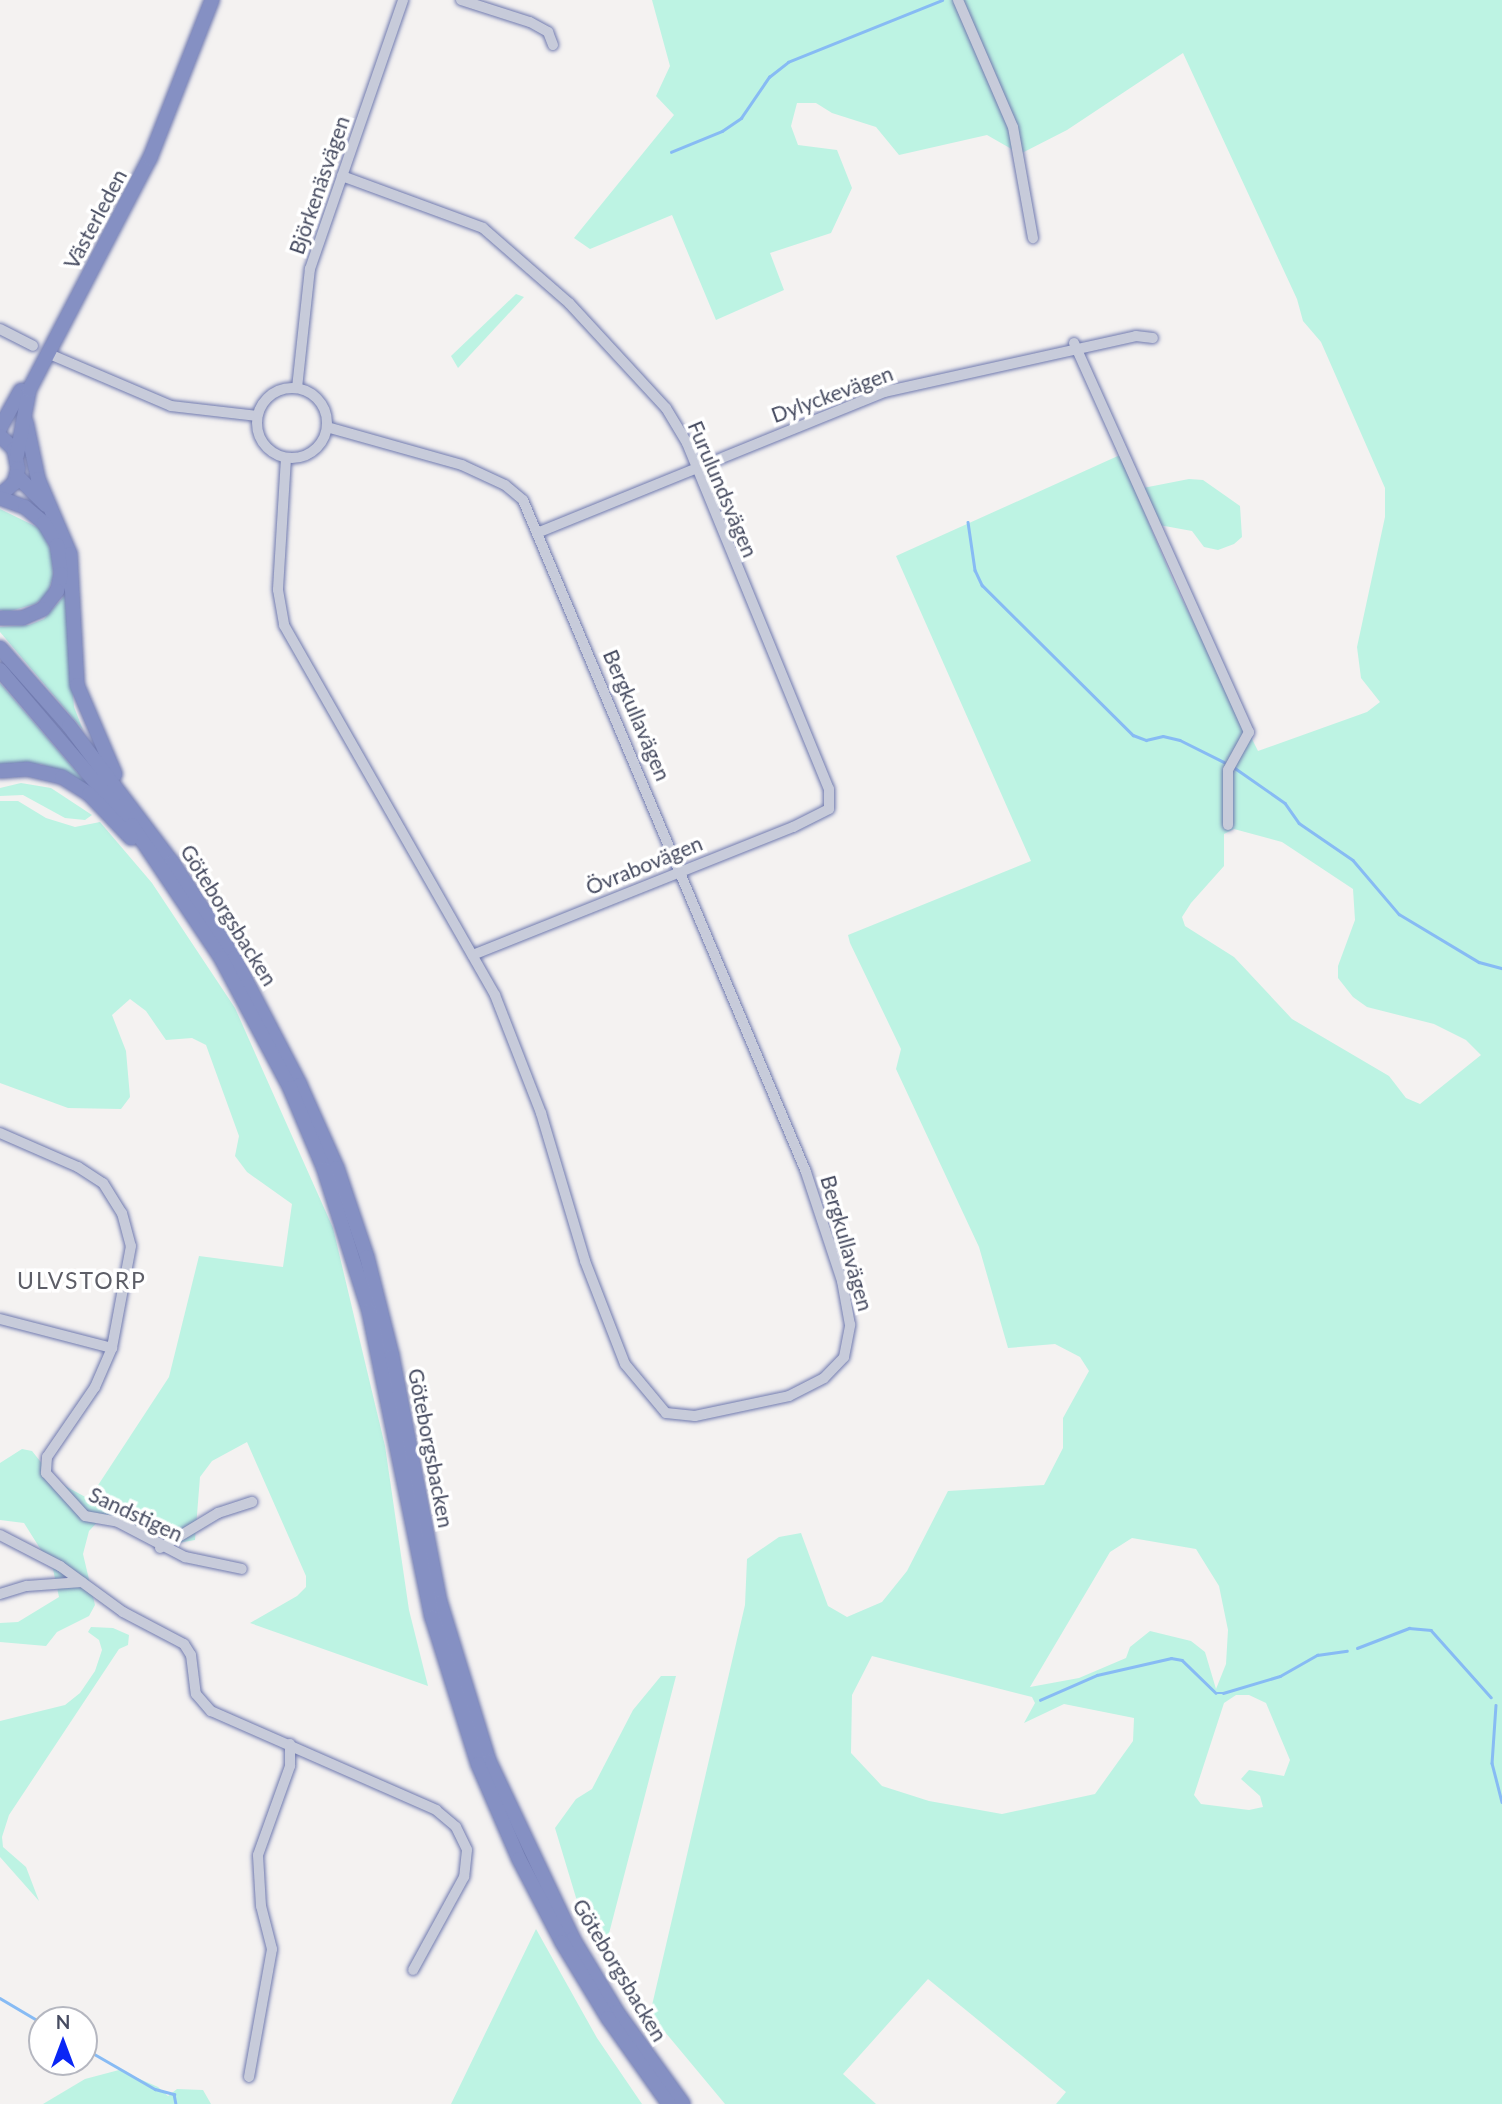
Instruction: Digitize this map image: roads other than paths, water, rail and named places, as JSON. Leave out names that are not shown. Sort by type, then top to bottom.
[{"type":"highway","name":"Västerleden","points":[[0,428],[145,156],[205,0]]},
{"type":"highway","name":"Västerleden","points":[[17,475],[17,455],[25,404],[37,372],[150,158],[212,0]]},
{"type":"highway","points":[[25,404],[31,459],[70,554],[77,685],[94,733],[130,804]]},
{"type":"highway","points":[[0,436],[17,455]]},
{"type":"highway","points":[[0,618],[23,618],[43,609],[57,591],[61,574],[57,545],[44,523],[25,508],[0,497],[17,475],[52,511]]},
{"type":"highway","points":[[0,648],[130,804]]},
{"type":"highway","points":[[0,670],[94,779],[165,874]]},
{"type":"highway","points":[[0,771],[45,772],[76,784],[165,874]]},
{"type":"highway","name":"Göteborgsbacken","points":[[130,804],[234,958],[319,1125],[376,1290],[440,1602],[489,1761],[573,1939],[617,2012],[683,2104]]},
{"type":"highway","name":"Göteborgsbacken","points":[[165,874],[247,1004],[328,1179],[369,1311],[438,1642],[493,1800],[579,1971],[669,2104]]},
{"type":"street","name":"Björkenäsvägen","points":[[297,388],[310,269],[404,0]]},
{"type":"street","points":[[461,0],[530,22],[548,32],[553,45]]},
{"type":"street","points":[[958,0],[1013,128],[1033,238]]},
{"type":"street","name":"Furulundsvägen","points":[[342,176],[459,217],[501,243],[635,369],[666,408],[695,466],[829,789],[829,809]]},
{"type":"street","points":[[0,329],[33,346]]},
{"type":"street","name":"Dylyckevägen","points":[[537,533],[695,466],[884,392],[1076,347],[1136,336],[1153,338]]},
{"type":"street","points":[[1076,347],[1249,732],[1228,769],[1228,825]]},
{"type":"street","points":[[54,356],[171,406],[257,416]]},
{"type":"street","points":[[297,388],[319,402],[327,426],[324,438],[309,455],[286,458],[263,443],[257,416],[272,394],[297,388]]},
{"type":"street","name":"Bergkullavägen","points":[[286,458],[278,590],[284,625],[495,995],[541,1114],[585,1261],[625,1364],[666,1413],[695,1416],[733,1411],[789,1396],[824,1378],[844,1357],[850,1325],[842,1281],[806,1172],[523,500],[505,485],[463,465],[327,426]]},
{"type":"street","name":"Övrabovägen","points":[[473,955],[829,809]]},
{"type":"street","name":"Sandstigen","points":[[0,1133],[90,1173],[103,1183],[122,1213],[131,1246],[130,1266],[112,1348],[94,1387],[47,1457],[47,1473],[85,1516],[118,1522],[160,1548],[242,1569]]},
{"type":"street","points":[[0,1319],[112,1348]]},
{"type":"street","points":[[160,1548],[219,1513],[252,1502]]},
{"type":"street","points":[[0,1535],[82,1581],[123,1612],[184,1644],[191,1654],[196,1694],[211,1711],[436,1810],[462,1835],[467,1850],[464,1877],[414,1970]]},
{"type":"street","points":[[0,1594],[27,1586],[82,1581]]},
{"type":"street","points":[[249,2077],[272,1950],[261,1906],[258,1855],[289,1766],[290,1744]]},
{"type":"waterway","points":[[671,152],[722,131],[741,118],[769,77],[788,62],[942,0]]},
{"type":"waterway","points":[[968,522],[975,570],[982,585],[1133,735],[1146,740],[1163,736],[1180,740],[1224,762]]},
{"type":"waterway","points":[[1235,768],[1285,803],[1299,823],[1353,860],[1399,914],[1479,962],[1502,968]]},
{"type":"waterway","points":[[1357,1648],[1409,1628],[1431,1630],[1491,1697]]},
{"type":"waterway","points":[[1040,1700],[1097,1675],[1171,1658],[1182,1660],[1216,1693],[1223,1693],[1280,1676],[1317,1655],[1347,1651]]},
{"type":"waterway","points":[[1496,1705],[1492,1763],[1502,1802]]},
{"type":"waterway","points":[[0,1998],[28,2015]]},
{"type":"waterway","points":[[98,2056],[155,2089],[174,2094],[176,2104]]},
{"type":"district","name":"ULVSTORP","points":[[82,1280]]}]
